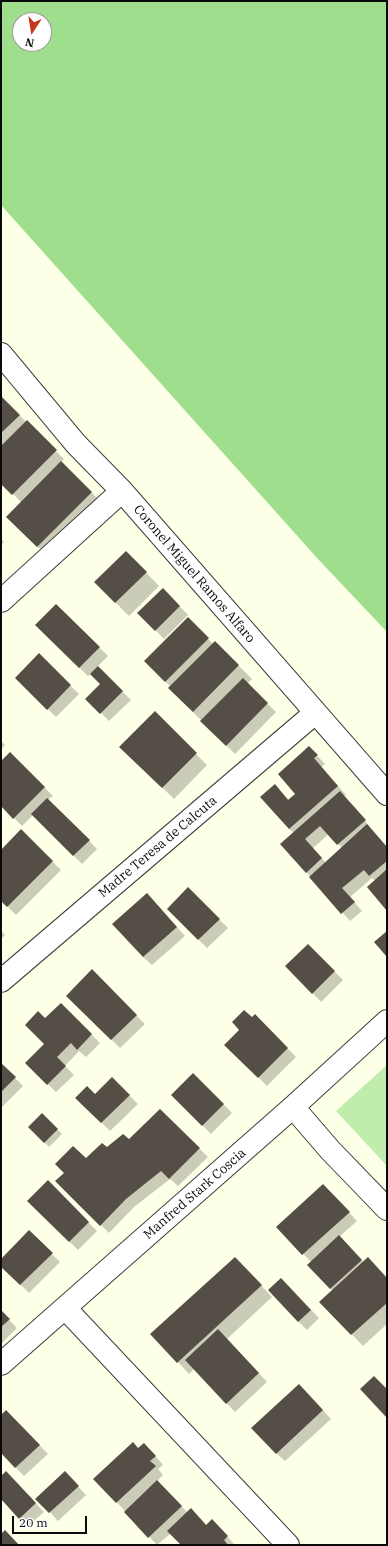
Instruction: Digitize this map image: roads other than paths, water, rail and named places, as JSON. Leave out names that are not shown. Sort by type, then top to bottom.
[{"type":"street","name":"Coronel Miguel Ramos Alfaro","points":[[1,354],[76,444],[122,491],[387,794]]},
{"type":"street","points":[[1,601],[122,491]]},
{"type":"street","name":"Madre Teresa de Calcuta","points":[[1,981],[315,713]]},
{"type":"street","name":"Manfred Stark Coscia","points":[[1,1364],[293,1108],[387,1021]]},
{"type":"street","points":[[293,1108],[330,1150],[387,1209]]},
{"type":"street","points":[[65,1308],[288,1545]]}]
